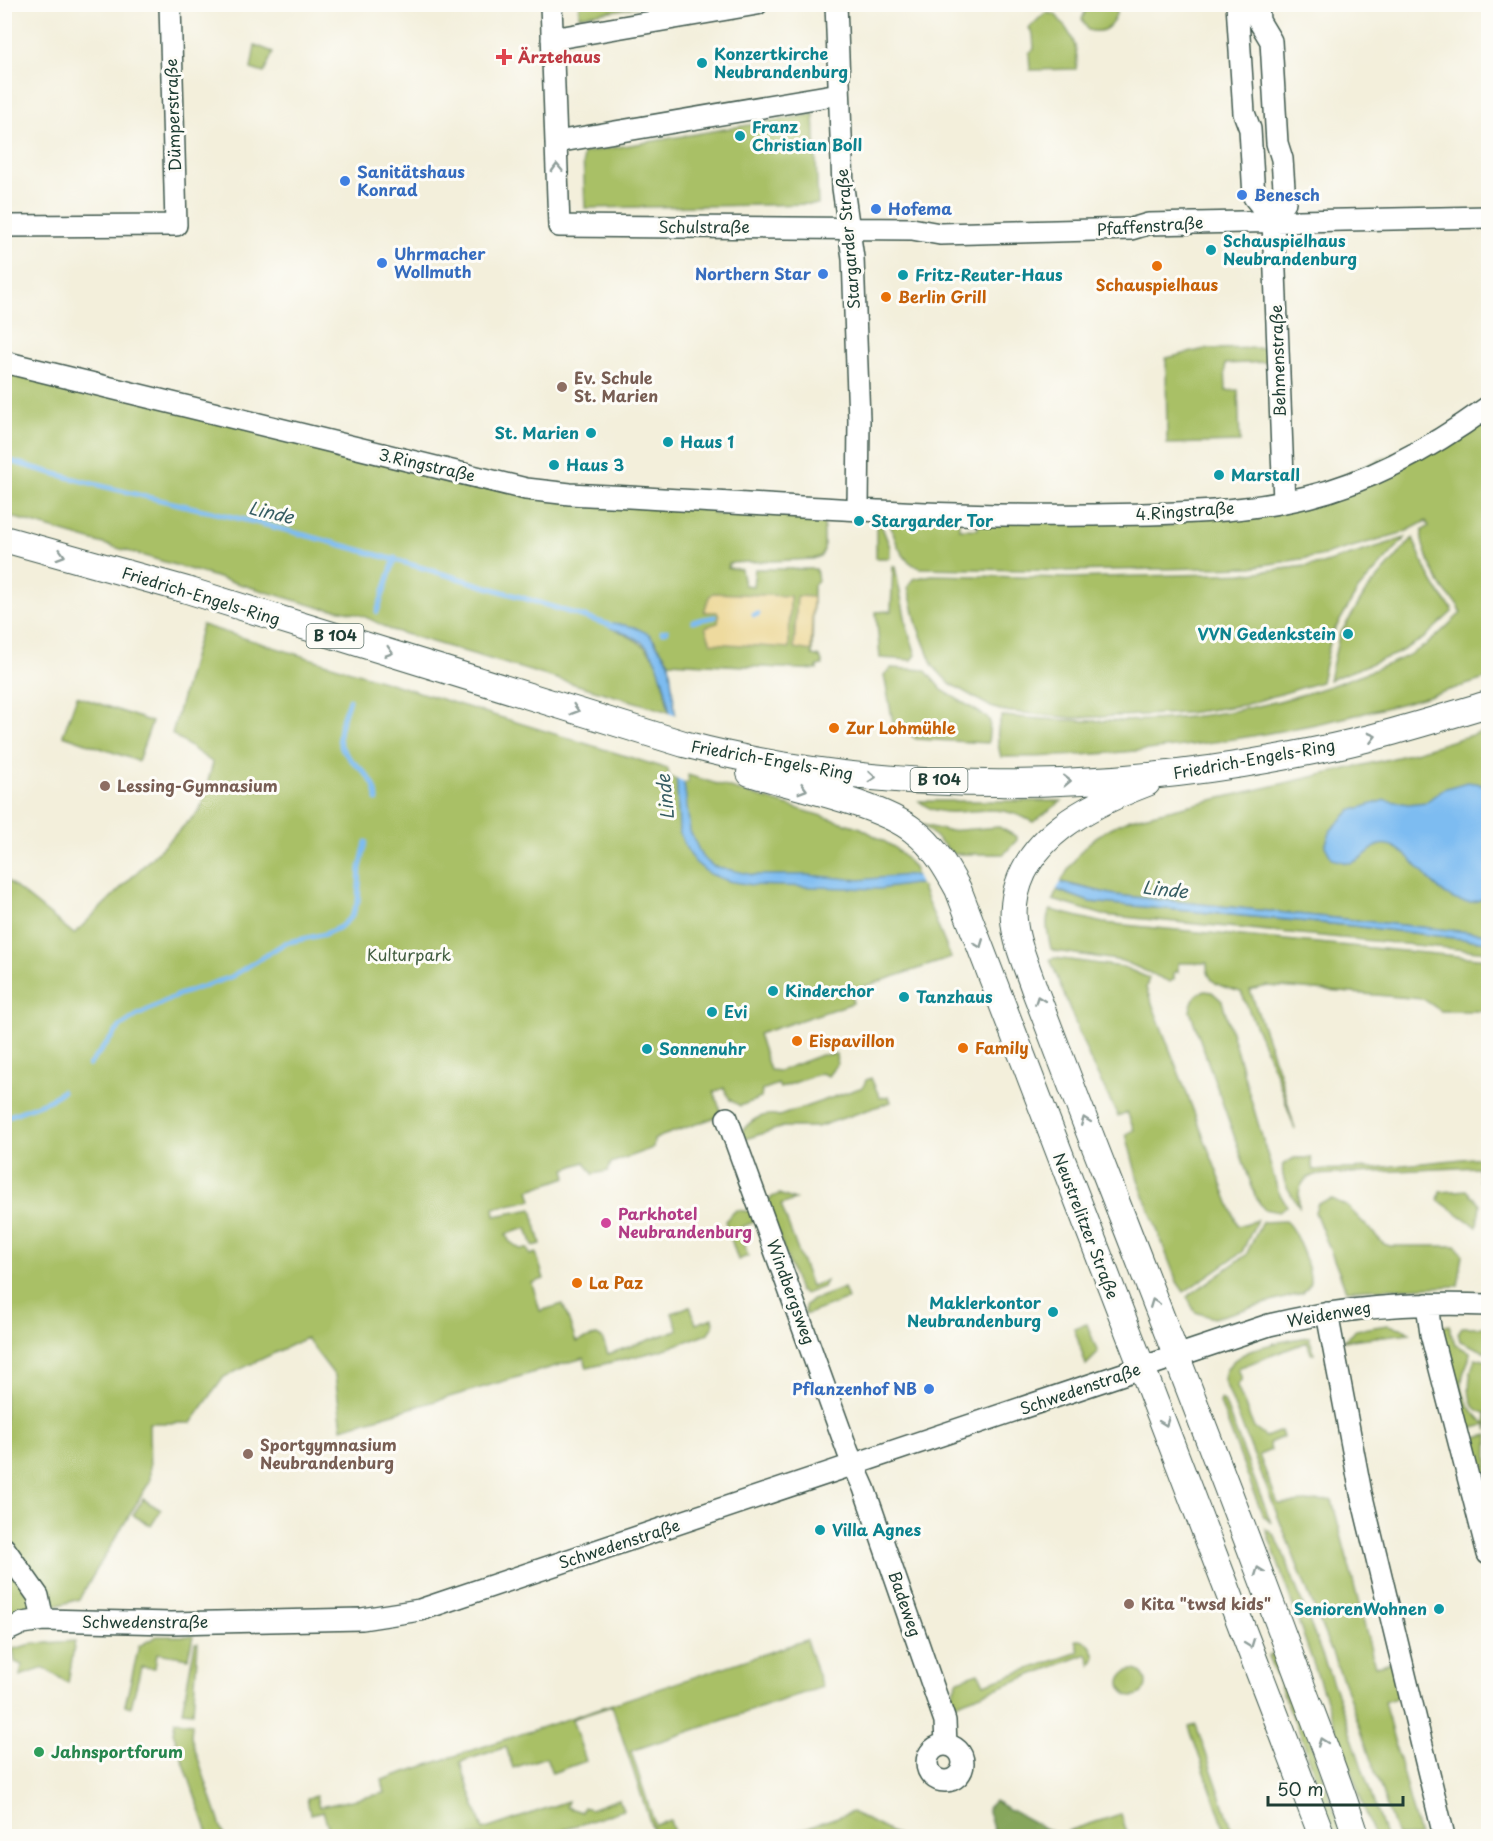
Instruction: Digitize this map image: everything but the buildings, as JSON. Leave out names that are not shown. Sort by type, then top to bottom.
[{"type":"main road","name":"Friedrich-Engels-Ring","points":[[4,539],[187,590],[675,741],[711,751],[826,772],[913,780],[1083,781],[1170,775],[1314,751],[1409,728],[1488,704]]},
{"type":"main road","name":"Neustrelitzer Straße","points":[[711,751],[744,772],[868,808],[902,822],[927,842],[952,879],[1051,1138],[1143,1368],[1322,1836]]},
{"type":"main road","points":[[1170,775],[1120,794],[1064,825],[1032,855],[1019,884],[1014,916],[1019,945],[1176,1357],[1239,1515],[1356,1836]]},
{"type":"street","name":"Dümperstraße","points":[[4,226],[176,225],[170,4]]},
{"type":"street","points":[[551,4],[556,142],[839,94]]},
{"type":"street","points":[[552,39],[757,4]]},
{"type":"street","name":"Stargarder Straße","points":[[836,4],[843,189],[853,258],[858,509]]},
{"type":"street","points":[[1258,202],[1285,202],[1286,159],[1276,143],[1270,41],[1259,21],[1258,5],[1237,6],[1244,113],[1250,129],[1254,197],[1258,202],[1273,220]]},
{"type":"street","name":"Schulstraße","points":[[556,142],[559,226],[848,229]]},
{"type":"street","points":[[1252,161],[1286,159]]},
{"type":"street","name":"Pfaffenstraße","points":[[848,229],[912,229],[940,234],[1131,229],[1148,224],[1273,220],[1488,217]]},
{"type":"street","name":"Behmenstraße","points":[[1273,220],[1284,502]]},
{"type":"street","name":"3.Ringstraße","points":[[4,362],[526,489],[570,494],[858,509]]},
{"type":"street","name":"4.Ringstraße","points":[[858,509],[979,514],[1162,514],[1284,502],[1335,489],[1414,455],[1450,435],[1488,407]]},
{"type":"street","name":"Windbergsweg","points":[[727,1118],[854,1466]]},
{"type":"street","points":[[1427,1304],[1431,1334],[1488,1554]]},
{"type":"street","name":"Weidenweg","points":[[1176,1357],[1269,1325],[1327,1313],[1373,1306],[1488,1305]]},
{"type":"street","points":[[1327,1313],[1361,1493],[1444,1836]]},
{"type":"street","name":"Schwedenstraße","points":[[4,1632],[23,1623],[43,1620],[171,1623],[374,1618],[420,1610],[1176,1357]]},
{"type":"street","name":"Badeweg","points":[[854,1466],[864,1488],[945,1721],[946,1745]]},
{"type":"street","points":[[4,1548],[39,1596],[43,1620]]},
{"type":"green space","points":[[579,4],[649,5],[579,16]]},
{"type":"green space","points":[[1088,5],[1118,5],[1110,26],[1101,31],[1088,30],[1082,19]]},
{"type":"green space","points":[[1045,13],[1055,14],[1073,40],[1077,53],[1076,69],[1030,70],[1029,53],[1034,49],[1033,34],[1029,28]]},
{"type":"green space","points":[[255,45],[273,52],[264,73],[251,69]]},
{"type":"green space","points":[[814,114],[818,204],[585,208],[583,153]]},
{"type":"green space","points":[[1266,348],[1267,362],[1225,364],[1226,391],[1238,390],[1240,442],[1167,444],[1166,358],[1205,349]]},
{"type":"green space","points":[[5,367],[525,493],[713,506],[713,514],[729,515],[730,507],[824,511],[824,550],[821,556],[813,559],[729,563],[728,568],[741,569],[744,585],[753,586],[755,569],[816,569],[818,581],[813,586],[812,655],[820,657],[823,665],[817,666],[817,670],[669,662],[654,640],[611,625],[611,628],[639,643],[655,659],[663,681],[669,712],[388,629],[356,614],[321,608],[5,515]]},
{"type":"green space","points":[[1488,415],[1488,678],[1368,712],[1248,737],[1125,752],[1001,757],[997,736],[1002,716],[1138,721],[1182,718],[1269,704],[1313,692],[1411,654],[1431,640],[1461,613],[1458,605],[1439,582],[1425,552],[1422,535],[1423,530],[1429,526],[1426,521],[1405,532],[1320,556],[1251,567],[1067,571],[920,568],[913,565],[902,554],[888,517],[959,519],[959,529],[978,529],[979,520],[1162,519],[1162,525],[1176,525],[1177,519],[1256,512]]},
{"type":"green space","points":[[876,512],[890,547],[890,558],[876,558]]},
{"type":"green space","points":[[1405,538],[1358,590],[1332,634],[1321,682],[1244,705],[1187,713],[1073,718],[1003,711],[991,707],[949,683],[933,666],[917,625],[908,587],[913,579],[932,575],[1069,578],[1250,573],[1322,564]]},
{"type":"green space","points":[[1413,538],[1429,575],[1439,593],[1452,608],[1452,612],[1423,639],[1396,654],[1329,680],[1339,636],[1365,593]]},
{"type":"green space","points":[[893,566],[916,655],[912,660],[880,658],[876,612],[891,611]]},
{"type":"green space","name":"Kulturpark","points":[[202,625],[668,769],[669,777],[688,783],[688,775],[861,828],[894,847],[913,866],[951,958],[850,991],[853,1003],[758,1034],[770,1070],[779,1071],[821,1055],[836,1054],[837,1064],[828,1076],[821,1073],[780,1088],[778,1084],[762,1090],[761,1098],[740,1106],[730,1100],[724,1088],[714,1092],[722,1115],[659,1137],[654,1140],[653,1148],[611,1163],[608,1171],[593,1174],[585,1162],[565,1169],[567,1177],[529,1190],[532,1200],[494,1208],[495,1216],[532,1209],[541,1244],[533,1246],[527,1228],[506,1234],[509,1241],[520,1249],[528,1249],[530,1255],[536,1253],[544,1279],[532,1283],[540,1311],[563,1304],[576,1342],[597,1335],[602,1338],[608,1354],[678,1330],[672,1313],[690,1306],[696,1324],[713,1318],[713,1327],[709,1333],[662,1350],[587,1368],[584,1358],[342,1428],[335,1376],[306,1338],[224,1377],[191,1423],[149,1423],[150,1481],[79,1599],[5,1621],[4,878],[74,934],[200,810],[213,763],[172,734]]},
{"type":"green space","points":[[891,668],[925,670],[942,690],[987,717],[990,722],[988,743],[916,739],[893,723],[884,675]]},
{"type":"green space","points":[[77,696],[152,722],[138,761],[63,735]]},
{"type":"green space","points":[[1488,730],[1488,934],[1115,895],[1061,882],[1081,851],[1089,843],[1106,830],[1130,819],[1398,757]]},
{"type":"green space","points":[[919,801],[1062,801],[1033,822],[1014,813],[998,810],[945,812],[927,807]]},
{"type":"green space","points":[[923,825],[947,831],[999,827],[1017,837],[1017,840],[1004,854],[953,854]]},
{"type":"green space","points":[[1057,890],[1090,902],[1353,926],[1488,942],[1488,952],[1103,915],[1053,900]]},
{"type":"green space","points":[[1051,910],[1103,923],[1488,959],[1488,1011],[1441,1011],[1423,999],[1268,986],[1250,990],[1280,1075],[1295,1130],[1277,1076],[1241,992],[1212,980],[1207,970],[1207,963],[1178,963],[1178,972],[1174,972],[1174,979],[1170,982],[1123,961],[1055,951],[1051,949],[1047,929],[1047,918]]},
{"type":"green space","points":[[1050,959],[1123,967],[1149,978],[1146,988],[1238,1226],[1257,1220],[1242,1252],[1184,1292],[1177,1282],[1138,1180],[1126,1134],[1134,1130],[1127,1112],[1118,1116],[1090,1060]]},
{"type":"green space","points":[[1205,991],[1212,992],[1222,1001],[1278,1191],[1287,1206],[1279,1212],[1264,1209],[1256,1198],[1190,1011],[1194,998]]},
{"type":"green space","points":[[871,1078],[880,1098],[889,1096],[891,1102],[817,1127],[783,1127],[742,1140],[740,1134],[757,1118],[767,1115],[779,1116],[863,1087],[866,1080]]},
{"type":"green space","points":[[1481,1157],[1484,1181],[1479,1181],[1478,1167],[1314,1175],[1305,1180],[1300,1187],[1299,1206],[1287,1187],[1282,1171],[1283,1165],[1294,1158],[1311,1158],[1313,1170],[1375,1168]]},
{"type":"green space","points":[[1467,1190],[1480,1205],[1477,1227],[1438,1200],[1440,1192]]},
{"type":"green space","points":[[779,1194],[795,1200],[781,1205],[811,1286],[826,1281],[823,1287],[805,1294],[799,1291],[767,1203]]},
{"type":"green space","points":[[1332,1199],[1347,1206],[1384,1244],[1390,1246],[1456,1246],[1463,1255],[1458,1286],[1346,1290],[1315,1212],[1318,1203]]},
{"type":"green space","points":[[736,1210],[754,1212],[754,1222],[740,1228],[748,1256],[738,1260],[725,1221]]},
{"type":"green space","points":[[1285,1221],[1298,1240],[1310,1275],[1310,1283],[1303,1293],[1214,1318],[1195,1312],[1187,1297],[1246,1255],[1262,1222]]},
{"type":"green space","points":[[844,1288],[848,1299],[805,1315],[805,1306],[810,1301]]},
{"type":"green space","points":[[1087,1324],[1098,1353],[1086,1365],[1074,1328]]},
{"type":"green space","points":[[1387,1325],[1405,1329],[1410,1333],[1343,1341],[1356,1330]]},
{"type":"green space","points":[[1449,1325],[1455,1345],[1470,1352],[1463,1375],[1462,1389],[1467,1402],[1485,1424],[1486,1413],[1473,1405],[1469,1390],[1475,1358],[1488,1361],[1488,1432],[1486,1425],[1470,1429],[1463,1426],[1439,1328]]},
{"type":"green space","points":[[1462,1327],[1488,1327],[1488,1353],[1460,1341],[1458,1333]]},
{"type":"green space","points":[[1309,1337],[1314,1353],[1311,1353],[1307,1342],[1238,1368],[1242,1379],[1237,1386],[1254,1428],[1266,1437],[1281,1431],[1283,1437],[1269,1443],[1271,1450],[1259,1455],[1278,1504],[1332,1500],[1375,1666],[1394,1662],[1402,1696],[1384,1702],[1419,1836],[1397,1836],[1349,1696],[1224,1380],[1227,1369],[1234,1360],[1245,1353],[1272,1344]]},
{"type":"green space","points":[[1221,1399],[1224,1401],[1271,1523],[1262,1514],[1220,1403]]},
{"type":"green space","points":[[1488,1435],[1488,1512],[1484,1508],[1467,1444],[1471,1439]]},
{"type":"green space","points":[[143,1499],[161,1510],[151,1526],[133,1515]]},
{"type":"green space","points":[[1266,1529],[1274,1535],[1282,1550],[1339,1699],[1385,1836],[1374,1836]]},
{"type":"green space","points":[[157,1636],[193,1636],[188,1658],[157,1653],[155,1668],[141,1667],[131,1707],[125,1705],[139,1646]]},
{"type":"green space","points":[[806,1640],[822,1687],[631,1751],[655,1825],[670,1820],[675,1836],[658,1836],[656,1831],[653,1831],[612,1706],[572,1719],[586,1761],[552,1773],[546,1757],[513,1768],[506,1747],[460,1762],[483,1830],[568,1801],[566,1807],[582,1812],[584,1807],[590,1809],[619,1799],[623,1810],[546,1836],[331,1836],[323,1811],[310,1814],[307,1798],[316,1796],[319,1807],[385,1793],[382,1780]]},
{"type":"green space","points":[[1076,1640],[1084,1641],[1091,1647],[1095,1657],[1091,1665],[1087,1654],[955,1704],[951,1695],[958,1680],[979,1673],[984,1684],[1079,1652]]},
{"type":"green space","points":[[75,1641],[68,1683],[44,1668],[20,1676],[22,1665],[15,1662],[13,1649],[32,1644]]},
{"type":"green space","points":[[195,1643],[198,1643],[193,1712],[182,1711]]},
{"type":"green space","points":[[1274,1653],[1310,1739],[1343,1836],[1336,1836],[1303,1741],[1268,1656]]},
{"type":"green space","points":[[1133,1670],[1143,1673],[1146,1683],[1143,1693],[1133,1696],[1123,1693],[1120,1683],[1123,1673]]},
{"type":"green space","points":[[175,1721],[192,1723],[191,1737],[224,1836],[209,1836],[173,1732]]},
{"type":"green space","points":[[1196,1725],[1234,1836],[1227,1836],[1189,1727]]},
{"type":"green space","points":[[994,1801],[1059,1836],[995,1836],[987,1808]]},
{"type":"green space","points":[[852,1812],[898,1836],[782,1836]]},
{"type":"green space","points":[[1121,1814],[1128,1836],[1077,1836],[1068,1831]]},
{"type":"sand","points":[[713,593],[790,596],[789,648],[711,643],[705,627],[718,623],[719,616],[717,612],[704,612],[709,597]]},
{"type":"sand","points":[[797,596],[813,597],[811,651],[794,648]]},
{"type":"water","points":[[613,623],[634,627],[649,634],[669,662],[690,831],[702,857],[713,866],[753,875],[807,875],[860,880],[908,875],[1054,881],[1115,895],[1488,934],[1488,942],[1353,926],[1090,902],[1052,888],[914,884],[879,889],[752,885],[728,881],[708,873],[695,862],[686,848],[679,831],[673,734],[664,683],[647,647],[635,638],[611,628]]},
{"type":"water","points":[[1467,782],[1488,785],[1488,896],[1473,902],[1460,901],[1447,896],[1405,854],[1394,847],[1381,845],[1350,863],[1332,859],[1325,846],[1331,830],[1350,811],[1385,800],[1408,804],[1426,802],[1443,789]]},
{"type":"pier","points":[[665,711],[680,716],[688,783],[673,778]]},
{"type":"pier","points":[[915,872],[1062,879],[1055,893],[921,887]]},
{"type":"waterway","name":"Linde","points":[[4,459],[69,478],[354,548],[616,627]]},
{"type":"waterway","points":[[377,612],[395,558]]},
{"type":"waterway","points":[[754,615],[758,614]]},
{"type":"waterway","points":[[693,621],[715,617]]},
{"type":"waterway","points":[[662,632],[667,631]]},
{"type":"waterway","points":[[349,700],[340,728],[341,746],[371,781],[377,800]]},
{"type":"waterway","points":[[89,1065],[120,1027],[136,1016],[178,995],[231,977],[285,943],[325,934],[340,927],[352,916],[358,901],[360,868],[366,842]]},
{"type":"waterway","points":[[4,1118],[50,1100],[62,1091]]},
{"type":"place","name":"Ärztehaus","points":[[504,57]]},
{"type":"place","name":"Konzertkirche Neubrandenburg","points":[[702,63]]},
{"type":"place","name":"Franz Christian Boll","points":[[740,136]]},
{"type":"place","name":"Sanitätshaus Konrad","points":[[345,181]]},
{"type":"place","name":"Benesch","points":[[1242,195]]},
{"type":"place","name":"Hofema","points":[[876,209]]},
{"type":"place","name":"Schauspielhaus Neubrandenburg","points":[[1211,250]]},
{"type":"place","name":"Uhrmacher Wollmuth","points":[[382,263]]},
{"type":"place","name":"Schauspielhaus","points":[[1157,266]]},
{"type":"place","name":"Northern Star","points":[[823,274]]},
{"type":"place","name":"Fritz-Reuter-Haus","points":[[903,275]]},
{"type":"place","name":"Berlin Grill","points":[[886,297]]},
{"type":"place","name":"Ev. Schule St. Marien","points":[[562,387]]},
{"type":"place","name":"St. Marien","points":[[591,433]]},
{"type":"place","name":"Haus 1","points":[[668,442]]},
{"type":"place","name":"Haus 3","points":[[554,465]]},
{"type":"place","name":"Marstall","points":[[1219,475]]},
{"type":"place","name":"Stargarder Tor","points":[[859,521]]},
{"type":"place","name":"VVN Gedenkstein","points":[[1348,634]]},
{"type":"place","name":"Zur Lohmühle","points":[[834,728]]},
{"type":"place","name":"Lessing-Gymnasium","points":[[105,786]]},
{"type":"place","name":"Kinderchor","points":[[773,991]]},
{"type":"place","name":"Tanzhaus","points":[[904,997]]},
{"type":"place","name":"Evi","points":[[712,1012]]},
{"type":"place","name":"Eispavillon","points":[[797,1041]]},
{"type":"place","name":"Family","points":[[963,1048]]},
{"type":"place","name":"Sonnenuhr","points":[[647,1049]]},
{"type":"place","name":"Parkhotel Neubrandenburg","points":[[606,1223]]},
{"type":"place","name":"La Paz","points":[[577,1283]]},
{"type":"place","name":"Maklerkontor Neubrandenburg","points":[[1053,1312]]},
{"type":"place","name":"Pflanzenhof NB","points":[[929,1389]]},
{"type":"place","name":"Sportgymnasium Neubrandenburg","points":[[248,1454]]},
{"type":"place","name":"Villa Agnes","points":[[820,1530]]},
{"type":"place","name":"Kita \"twsd kids\"","points":[[1129,1604]]},
{"type":"place","name":"SeniorenWohnen","points":[[1439,1609]]},
{"type":"place","name":"Jahnsportforum","points":[[39,1752]]}]
